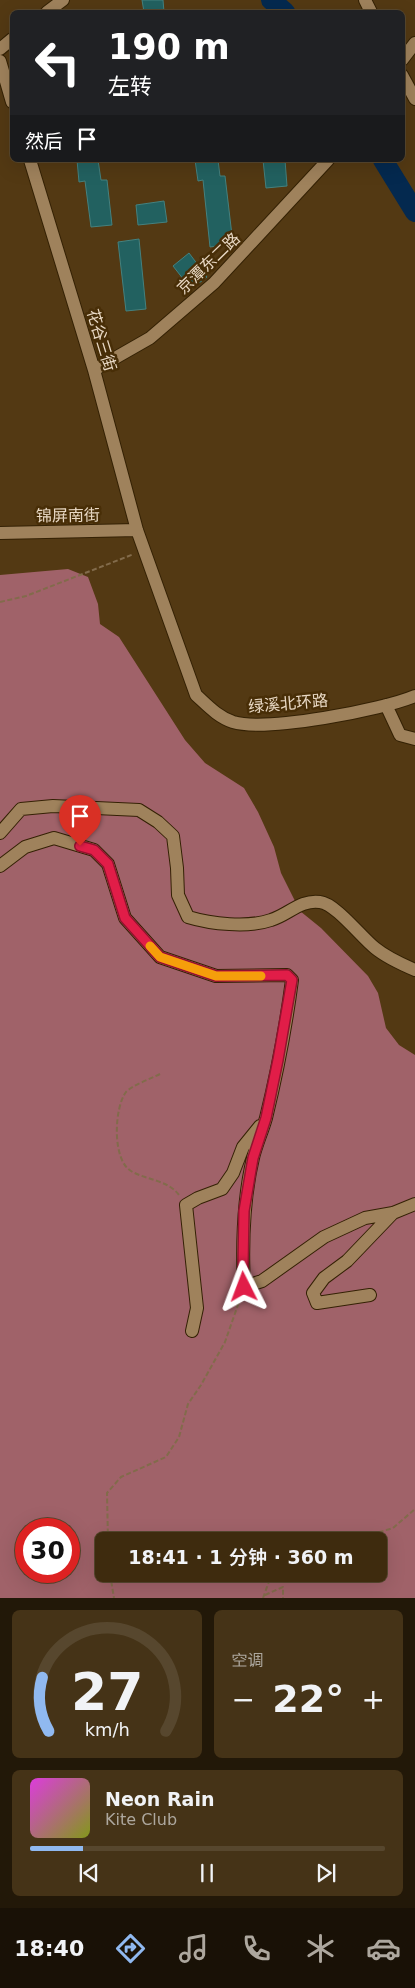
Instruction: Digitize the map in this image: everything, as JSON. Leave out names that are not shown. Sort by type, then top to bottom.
[{"type":"street","points":[[50,10],[63,0]]},
{"type":"street","points":[[0,49],[10,41]]},
{"type":"street","points":[[405,56],[415,43]]},
{"type":"street","points":[[0,61],[10,95]]},
{"type":"street","points":[[405,81],[415,99]]},
{"type":"street","name":"花谷三街","points":[[31,162],[94,370],[137,530]]},
{"type":"street","name":"京潭东二路","points":[[94,370],[150,338],[214,283],[326,162]]},
{"type":"street","name":"锦屏南街","points":[[0,533],[137,530]]},
{"type":"street","name":"绿溪北环路","points":[[137,530],[196,695],[214,712],[232,721],[250,725],[291,722],[373,709],[415,696]]},
{"type":"street","points":[[386,705],[400,735],[415,739]]},
{"type":"street","points":[[0,833],[21,809],[53,806],[139,810],[158,822],[173,836],[178,895],[188,918],[206,923],[222,924],[270,921],[284,915],[293,907],[319,901],[334,907],[377,950],[415,970]]},
{"type":"street","points":[[0,866],[25,847],[54,838],[94,850],[108,864],[125,918],[160,957],[216,976],[287,975],[292,980],[266,1118],[253,1158],[244,1211],[244,1287],[262,1281],[324,1237],[365,1218],[393,1213],[415,1204]]},
{"type":"street","points":[[192,1330],[197,1308],[186,1205],[198,1198],[222,1189],[233,1173],[243,1147],[266,1118]]},
{"type":"street","points":[[370,1295],[317,1302],[313,1293],[324,1278],[347,1261],[393,1213]]},
{"type":"path","points":[[0,602],[26,596],[144,550]]},
{"type":"path","points":[[160,1074],[127,1091],[117,1112],[118,1151],[130,1171],[174,1189],[186,1205]]},
{"type":"path","points":[[108,1532],[107,1493],[121,1477],[166,1457],[179,1437],[188,1404],[225,1342],[244,1287]]},
{"type":"path","points":[[380,1532],[393,1528],[415,1509]]},
{"type":"path","points":[[111,1582],[114,1598]]},
{"type":"path","points":[[264,1597],[269,1582]]},
{"type":"path","points":[[264,1597],[283,1587],[283,1598]]},
{"type":"shaded area","points":[[68,569],[88,577],[98,604],[100,624],[119,637],[185,740],[205,763],[244,788],[258,812],[274,847],[281,873],[300,911],[321,928],[368,976],[378,993],[386,1028],[399,1045],[415,1055],[415,1598],[0,1598],[0,575]]},
{"type":"building","points":[[142,0],[163,0],[164,10],[144,10]]},
{"type":"building","points":[[77,162],[98,162],[101,180],[107,180],[112,225],[91,227],[85,181],[79,182]]},
{"type":"building","points":[[195,162],[218,162],[220,176],[225,176],[233,244],[210,247],[203,180],[198,181]]},
{"type":"building","points":[[263,162],[285,162],[287,186],[266,188]]},
{"type":"building","points":[[164,201],[167,222],[138,225],[136,205]]},
{"type":"building","points":[[139,239],[146,309],[126,311],[118,242]]},
{"type":"building","points":[[189,253],[207,277],[191,289],[173,266]]},
{"type":"waterway","points":[[271,0],[283,10]]},
{"type":"waterway","points":[[384,162],[415,212]]},
{"type":"slow traffic","points":[[150,946],[160,957],[216,976],[261,976]]},
{"type":"route","points":[[80,846],[94,850],[108,864],[125,918],[160,957],[216,976],[287,975],[292,980],[266,1118],[253,1158],[244,1211],[244,1287]]}]
